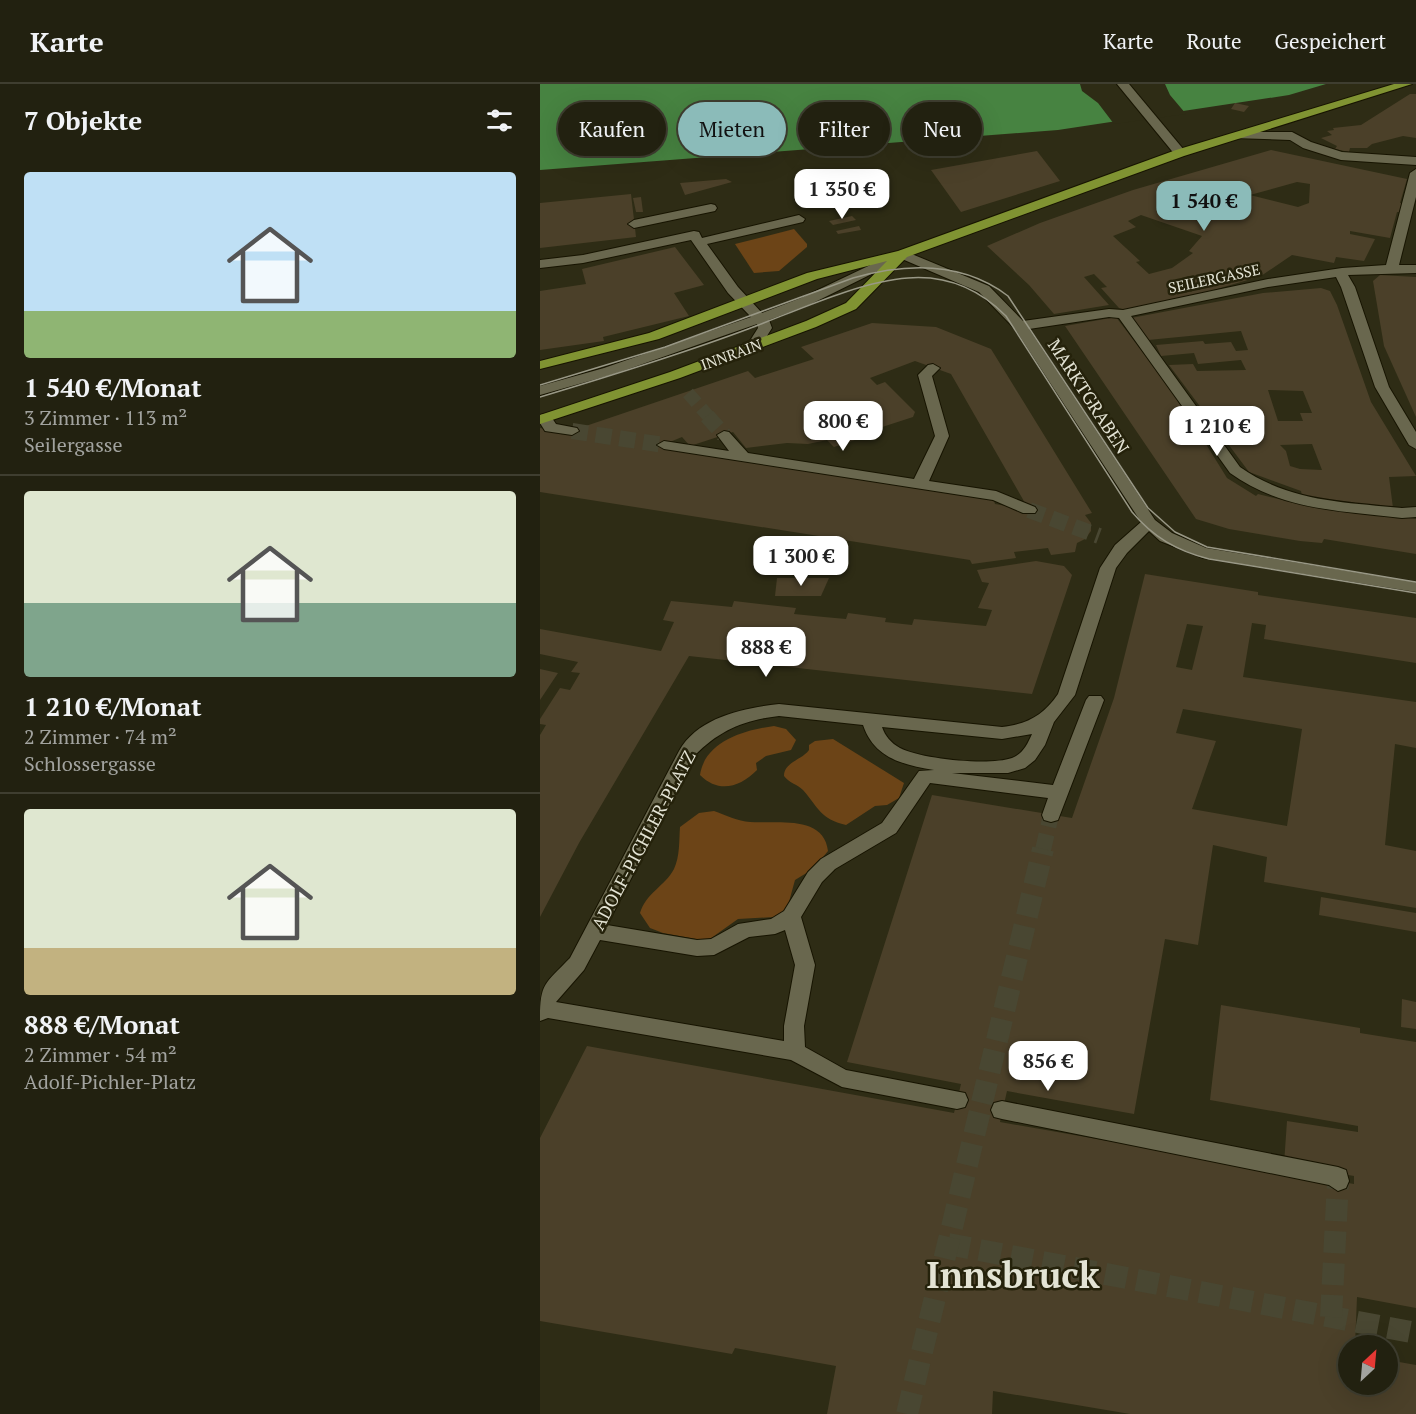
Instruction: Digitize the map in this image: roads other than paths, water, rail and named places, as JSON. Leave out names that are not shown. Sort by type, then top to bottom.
[{"type":"main road","name":"INNRAIN","points":[[540,365],[654,336],[812,276],[902,254],[1180,153],[1406,84]]},
{"type":"main road","name":"INNRAIN","points":[[543,419],[753,347],[851,306],[902,254]]},
{"type":"street","points":[[1123,84],[1180,153]]},
{"type":"street","points":[[1237,136],[1292,136],[1307,145],[1341,156],[1416,161]]},
{"type":"street","points":[[1392,268],[1416,173]]},
{"type":"street","points":[[634,224],[711,208]]},
{"type":"street","points":[[540,264],[583,259],[799,219]]},
{"type":"street","points":[[697,239],[733,290],[761,319],[765,328],[753,347]]},
{"type":"street","points":[[540,391],[669,352],[761,319],[806,301],[902,254]]},
{"type":"street","name":"MARKTGRABEN","points":[[902,254],[984,289],[1020,326],[1149,523],[1166,537],[1203,553],[1416,587]]},
{"type":"street","name":"SEILERGASSE","points":[[1020,326],[1109,313],[1123,314],[1301,277],[1392,268],[1416,269]]},
{"type":"street","points":[[812,276],[820,282],[870,270]]},
{"type":"street","points":[[1340,273],[1348,287],[1382,387],[1416,445]]},
{"type":"street","points":[[1123,314],[1235,470],[1245,478],[1269,490],[1293,498],[1409,513]]},
{"type":"street","points":[[920,483],[942,436],[925,375],[933,368]]},
{"type":"street","points":[[543,419],[550,428],[572,431]]},
{"type":"street","points":[[724,435],[743,457]]},
{"type":"street","points":[[664,445],[996,496],[1029,510]]},
{"type":"street","points":[[871,720],[874,734],[895,754],[913,760],[998,769],[1021,762],[1038,742],[1046,721],[1057,711],[1066,695],[1108,568],[1120,549],[1149,523]]},
{"type":"street","points":[[1051,814],[1095,700]]},
{"type":"street","name":"ADOLF-PICHLER-PLATZ","points":[[544,999],[577,964],[687,751],[703,735],[724,722],[748,713],[779,710],[1002,733],[1025,731],[1046,721]]},
{"type":"street","points":[[595,931],[620,940],[697,948],[714,947],[745,930],[775,926],[791,916],[815,877],[828,864],[888,828],[925,776],[1059,793]]},
{"type":"street","points":[[791,916],[801,943],[805,965],[795,1026],[795,1052]]},
{"type":"street","points":[[544,999],[795,1052],[842,1078],[957,1100]]},
{"type":"street","points":[[1002,1110],[1338,1178],[1338,1181]]},
{"type":"tunnel","points":[[688,393],[709,417]]},
{"type":"tunnel","points":[[707,416],[724,435]]},
{"type":"tunnel","points":[[572,431],[664,445]]},
{"type":"tunnel","points":[[1029,510],[1099,536]]},
{"type":"tunnel","points":[[1043,850],[1051,815]]},
{"type":"tunnel","points":[[907,1414],[1043,849]]},
{"type":"tunnel","points":[[1331,1317],[1338,1181]]},
{"type":"tunnel","points":[[948,1244],[1331,1317]]},
{"type":"tunnel","points":[[1331,1317],[1416,1333]]},
{"type":"tram line","points":[[540,385],[665,347],[853,278],[913,268],[953,271],[972,276],[1008,296],[1148,508],[1175,532],[1207,547],[1416,582]]},
{"type":"tram line","points":[[540,397],[696,348],[848,291],[889,280],[936,279],[973,291],[996,306],[1006,316],[1132,512],[1148,529],[1166,542],[1186,552],[1209,559],[1416,593]]},
{"type":"district","name":"Innsbruck","points":[[1013,1274]]}]
